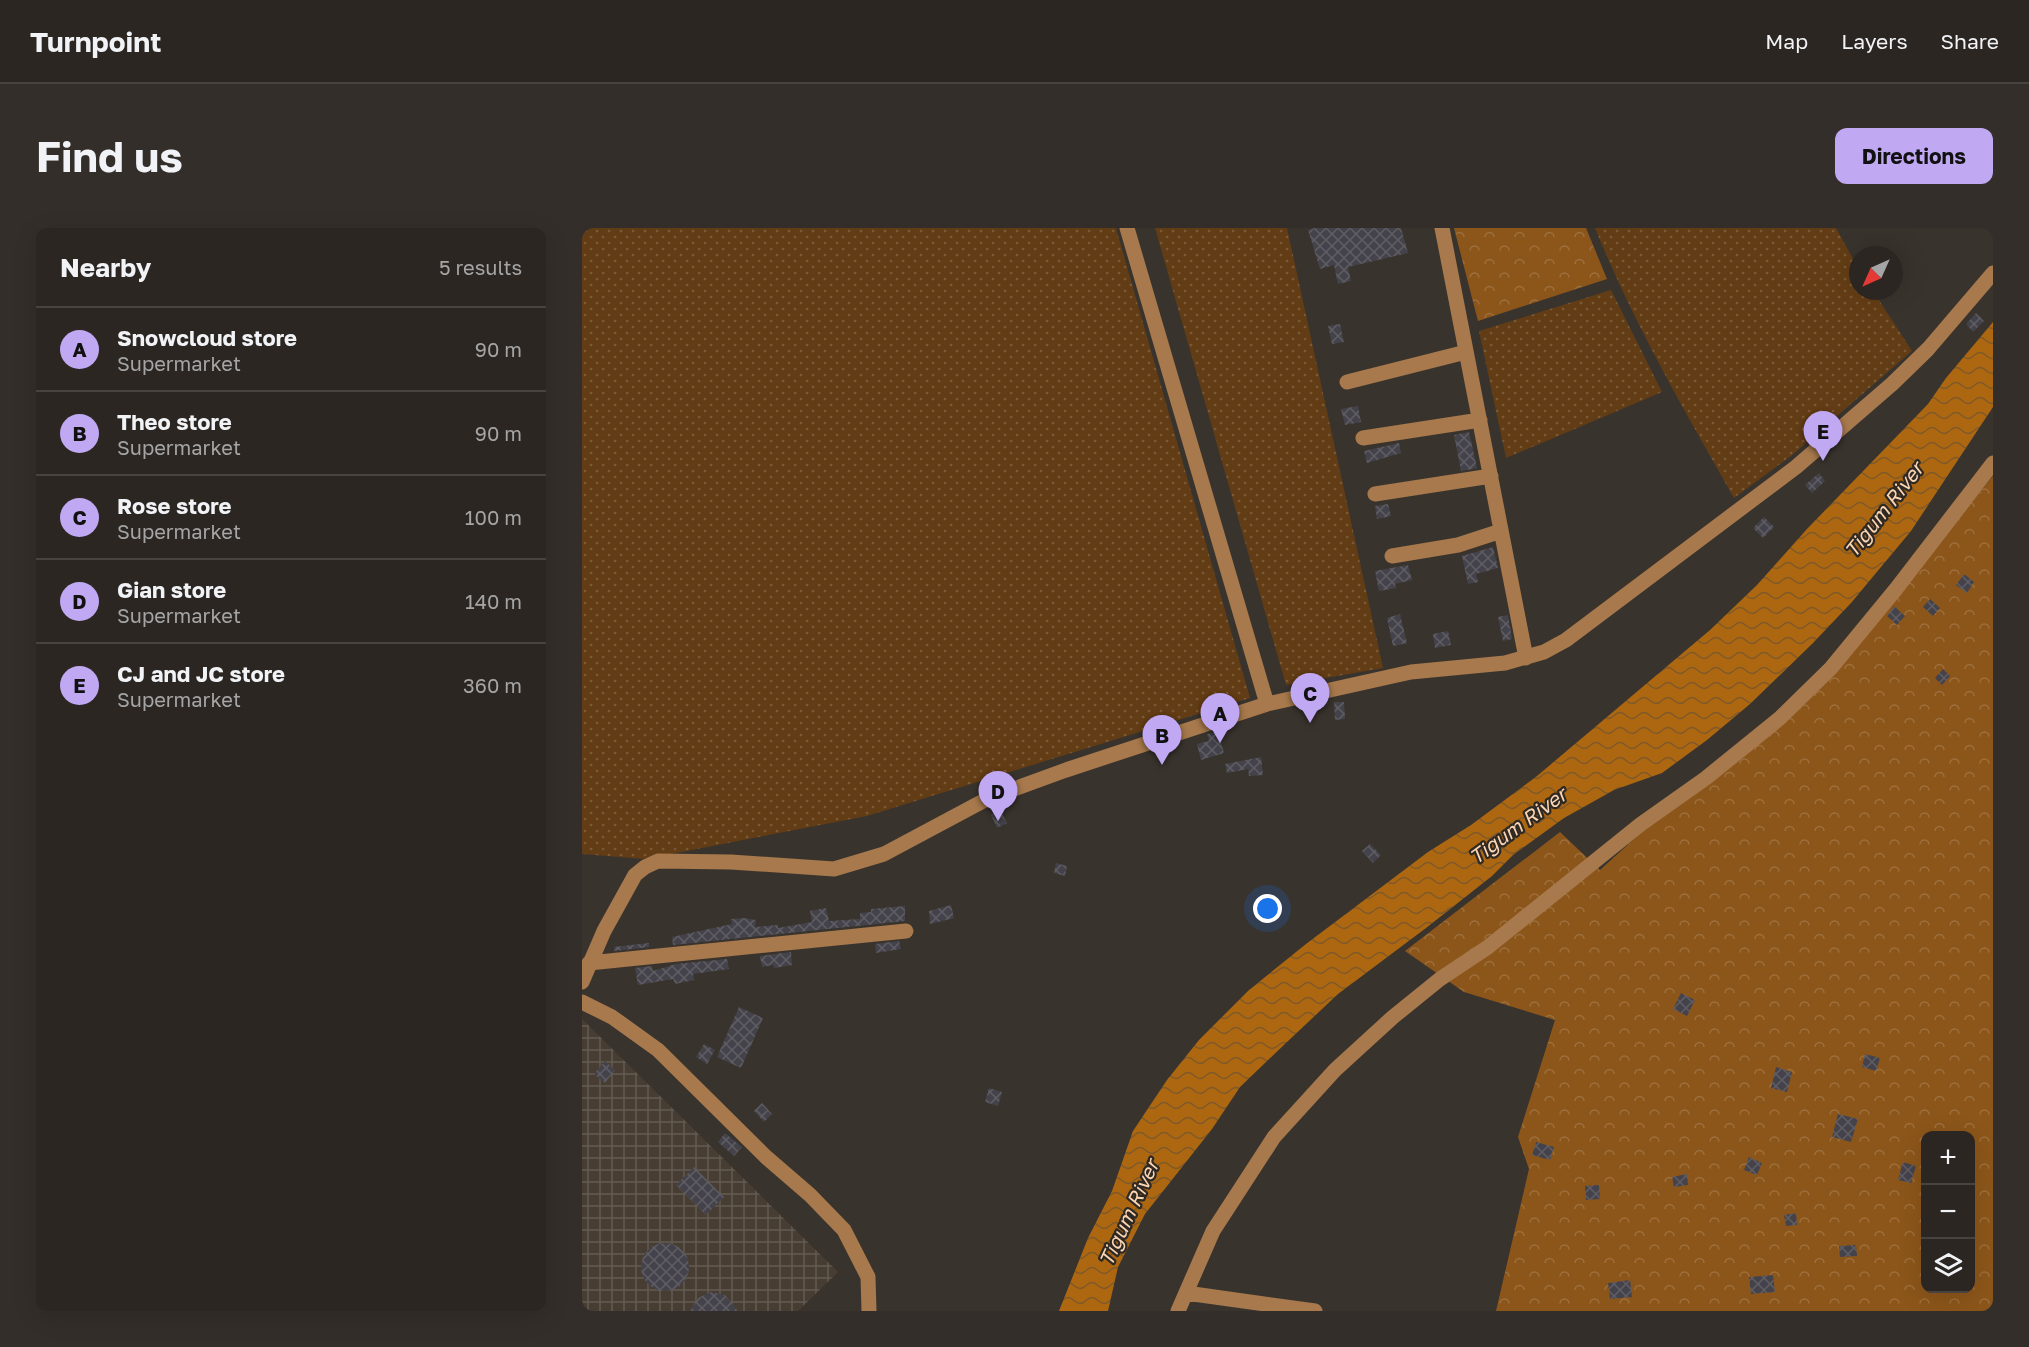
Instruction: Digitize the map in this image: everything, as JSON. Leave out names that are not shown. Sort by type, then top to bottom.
[{"type":"street","points":[[1127,228],[1267,704]]},
{"type":"street","points":[[1442,228],[1526,658]]},
{"type":"street","points":[[582,982],[604,931],[635,876],[645,867],[658,861],[731,862],[834,869],[884,854],[987,799],[1066,770],[1267,704],[1411,672],[1506,663],[1544,652],[1566,640],[1796,467],[1892,384],[1928,349],[1993,273]]},
{"type":"street","points":[[1347,382],[1466,352]]},
{"type":"street","points":[[1363,438],[1480,420]]},
{"type":"street","points":[[1178,1311],[1213,1231],[1274,1137],[1335,1070],[1393,1017],[1440,979],[1488,947],[1632,831],[1706,778],[1780,718],[1831,668],[1896,589],[1993,463]]},
{"type":"street","points":[[1375,494],[1491,476]]},
{"type":"street","points":[[1392,556],[1458,545],[1501,531]]},
{"type":"street","points":[[589,963],[906,931]]},
{"type":"street","points":[[582,1002],[612,1017],[658,1050],[844,1230],[868,1277],[869,1311]]},
{"type":"street","points":[[1185,1293],[1315,1311]]},
{"type":"shaded area","points":[[582,228],[1116,228],[1250,698],[867,816],[645,859],[582,854]]},
{"type":"shaded area","points":[[1155,228],[1287,228],[1383,668],[1286,685]]},
{"type":"shaded area","points":[[1595,228],[1836,228],[1849,252],[1849,300],[1879,300],[1912,351],[1791,456],[1734,498],[1642,332]]},
{"type":"shaded area","points":[[1611,290],[1662,392],[1506,458],[1479,331]]},
{"type":"shaded area","points":[[582,1019],[838,1272],[798,1311],[582,1311]]},
{"type":"green space","points":[[1454,228],[1586,228],[1607,279],[1478,321]]},
{"type":"green space","points":[[1993,476],[1993,1311],[1496,1311],[1529,1169],[1518,1137],[1555,1020],[1464,992],[1405,951],[1560,832],[1600,870],[1644,830],[1832,674]]},
{"type":"water","name":"Tigum River","points":[[1993,322],[1993,407],[1911,531],[1851,603],[1750,704],[1707,740],[1662,773],[1614,790],[1564,818],[1513,855],[1492,876],[1338,994],[1240,1087],[1212,1129],[1145,1214],[1118,1267],[1108,1311],[1059,1311],[1088,1238],[1112,1191],[1133,1131],[1167,1080],[1199,1040],[1249,990],[1306,944],[1428,852],[1471,825],[1537,776],[1710,630],[1757,585],[1807,529],[1928,404],[1946,378]]},
{"type":"building","points":[[1315,228],[1401,228],[1408,253],[1348,267],[1351,281],[1338,284],[1334,265],[1320,269],[1308,230]]},
{"type":"building","points":[[1976,313],[1984,321],[1973,332],[1966,324]]},
{"type":"building","points":[[1340,324],[1344,342],[1332,344],[1328,326]]},
{"type":"building","points":[[1358,406],[1361,422],[1345,425],[1341,409]]},
{"type":"building","points":[[1469,432],[1477,468],[1461,471],[1454,435]]},
{"type":"building","points":[[1399,443],[1401,453],[1367,463],[1364,451]]},
{"type":"building","points":[[1819,473],[1825,481],[1812,493],[1805,485]]},
{"type":"building","points":[[1388,504],[1391,516],[1377,519],[1375,506]]},
{"type":"building","points":[[1764,517],[1774,527],[1763,538],[1753,528]]},
{"type":"building","points":[[1493,547],[1498,568],[1476,574],[1478,582],[1468,584],[1462,556]]},
{"type":"building","points":[[1408,565],[1412,580],[1395,584],[1396,588],[1379,591],[1375,571]]},
{"type":"building","points":[[1964,574],[1974,582],[1967,593],[1956,585]]},
{"type":"building","points":[[1930,599],[1940,608],[1933,616],[1923,607]]},
{"type":"building","points":[[1894,606],[1905,616],[1897,625],[1887,616]]},
{"type":"building","points":[[1400,614],[1407,643],[1393,646],[1387,618]]},
{"type":"building","points":[[1508,615],[1512,639],[1503,641],[1498,617]]},
{"type":"building","points":[[1448,631],[1451,645],[1435,648],[1433,634]]},
{"type":"building","points":[[1943,669],[1950,676],[1942,685],[1935,678]]},
{"type":"building","points":[[1334,702],[1344,702],[1345,719],[1335,720]]},
{"type":"building","points":[[1218,731],[1224,753],[1201,760],[1197,744],[1209,741],[1207,734]]},
{"type":"building","points":[[1261,757],[1263,775],[1249,776],[1248,769],[1227,773],[1225,764]]},
{"type":"building","points":[[1000,810],[1007,823],[997,828],[991,815]]},
{"type":"building","points":[[1370,844],[1381,855],[1373,863],[1362,851]]},
{"type":"building","points":[[1056,863],[1067,866],[1065,876],[1054,873]]},
{"type":"building","points":[[951,905],[954,918],[930,924],[929,911]]},
{"type":"building","points":[[905,906],[905,921],[673,945],[672,937],[732,924],[731,919],[756,920],[755,927],[778,925],[778,928],[812,922],[810,911],[826,908],[829,921],[860,919],[860,913],[871,912],[871,909]]},
{"type":"building","points":[[899,941],[901,949],[876,953],[875,944]]},
{"type":"building","points":[[649,943],[649,947],[614,951],[614,947]]},
{"type":"building","points":[[791,952],[792,965],[762,967],[760,956]]},
{"type":"building","points":[[727,959],[729,969],[693,974],[694,980],[675,984],[673,979],[638,985],[635,968],[652,966],[653,971],[676,964]]},
{"type":"building","points":[[1681,993],[1695,1000],[1687,1016],[1673,1009]]},
{"type":"building","points":[[739,1007],[763,1018],[741,1068],[717,1057]]},
{"type":"building","points":[[704,1044],[715,1050],[707,1064],[696,1057]]},
{"type":"building","points":[[1865,1054],[1880,1058],[1876,1071],[1862,1067]]},
{"type":"building","points":[[605,1061],[615,1070],[605,1083],[594,1074]]},
{"type":"building","points":[[1776,1067],[1792,1072],[1787,1092],[1771,1088]]},
{"type":"building","points":[[989,1088],[1002,1092],[998,1106],[985,1102]]},
{"type":"building","points":[[762,1103],[772,1114],[764,1122],[754,1111]]},
{"type":"building","points":[[1838,1114],[1858,1119],[1851,1142],[1832,1137]]},
{"type":"building","points":[[725,1133],[742,1147],[734,1156],[718,1142]]},
{"type":"building","points":[[1536,1142],[1554,1147],[1550,1160],[1532,1155]]},
{"type":"building","points":[[1749,1157],[1762,1163],[1757,1175],[1744,1170]]},
{"type":"building","points":[[1903,1162],[1916,1166],[1911,1183],[1898,1180]]},
{"type":"building","points":[[694,1167],[724,1197],[706,1215],[676,1185]]},
{"type":"building","points":[[1687,1174],[1688,1185],[1674,1187],[1672,1177]]},
{"type":"building","points":[[1599,1185],[1600,1199],[1586,1200],[1585,1186]]},
{"type":"building","points":[[1796,1213],[1797,1225],[1786,1226],[1784,1215]]},
{"type":"building","points":[[660,1243],[670,1243],[682,1250],[689,1262],[689,1272],[682,1284],[670,1291],[660,1291],[645,1280],[641,1272],[641,1262],[652,1247]]},
{"type":"building","points":[[1856,1245],[1857,1256],[1840,1257],[1839,1246]]},
{"type":"building","points":[[1773,1275],[1775,1292],[1751,1294],[1749,1277]]},
{"type":"building","points":[[1630,1280],[1632,1297],[1610,1299],[1608,1283]]},
{"type":"building","points":[[711,1292],[725,1295],[738,1311],[690,1311],[698,1298]]},
{"type":"place","name":"CJ and JC store","points":[[1823,461]]},
{"type":"place","name":"Rose store","points":[[1310,723]]},
{"type":"place","name":"Snowcloud store","points":[[1220,743]]},
{"type":"place","name":"Theo store","points":[[1162,765]]},
{"type":"place","name":"Gian store","points":[[998,821]]}]
